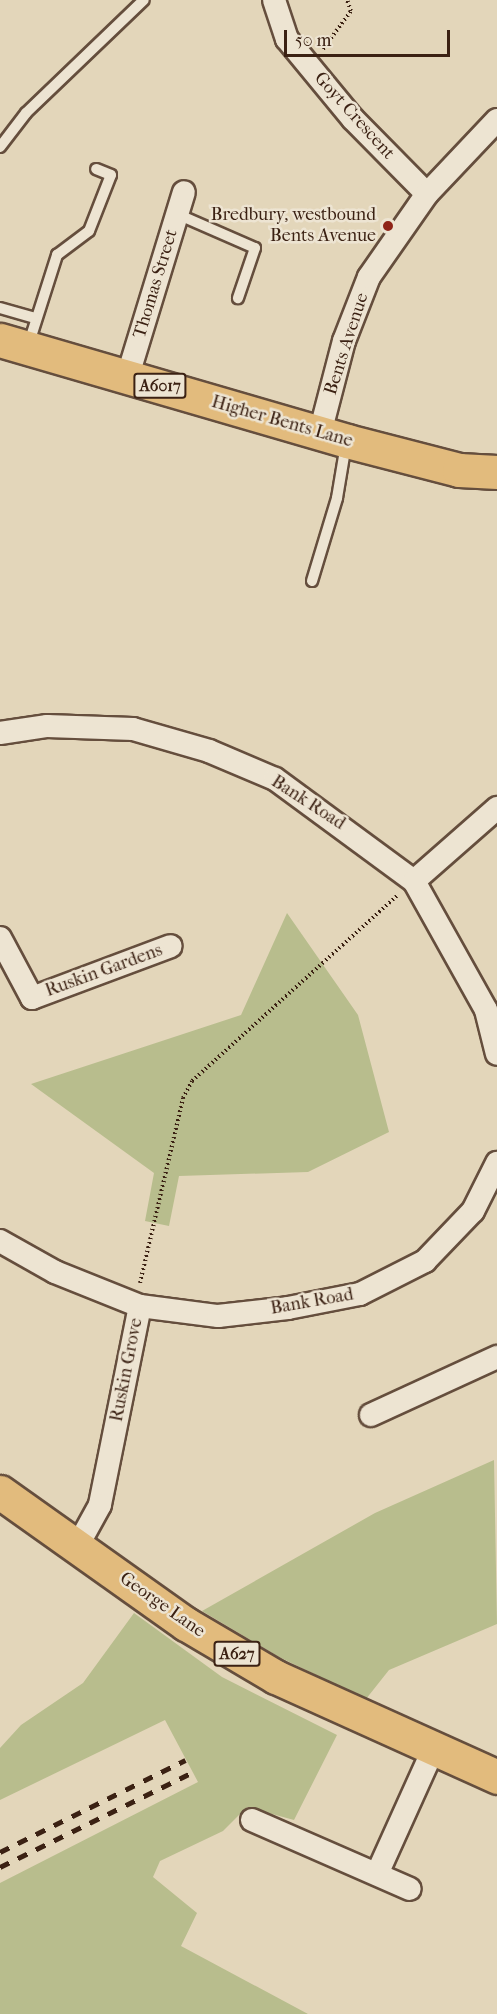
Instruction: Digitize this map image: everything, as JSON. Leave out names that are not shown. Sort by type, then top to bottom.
[{"type":"main road","name":"Higher Bents Lane","points":[[21,335],[128,375],[333,437],[459,470],[497,472]]},
{"type":"main road","name":"George Lane","points":[[0,1492],[78,1545],[186,1624],[276,1677],[497,1777]]},
{"type":"street","name":"Goyt Crescent","points":[[274,0],[288,39],[353,119],[427,194]]},
{"type":"street","name":"Bents Avenue","points":[[333,437],[344,341],[369,277],[427,194],[496,124]]},
{"type":"street","name":"Thomas Street","points":[[128,375],[184,192]]},
{"type":"street","name":"Bank Road","points":[[0,733],[47,726],[133,729],[209,751],[275,779],[414,881],[486,1010],[497,1054]]},
{"type":"street","points":[[414,881],[497,808]]},
{"type":"street","name":"Ruskin Gardens","points":[[0,939],[32,998],[171,946]]},
{"type":"street","name":"Bank Road","points":[[137,1305],[218,1316],[288,1308],[360,1294],[425,1261],[473,1211],[497,1163]]},
{"type":"street","name":"Ruskin Grove","points":[[0,1241],[55,1272],[137,1305],[100,1505],[78,1545]]},
{"type":"street","points":[[371,1415],[497,1357]]},
{"type":"street","points":[[377,1874],[434,1748]]},
{"type":"street","points":[[252,1820],[410,1889]]},
{"type":"lane","points":[[0,147],[26,113],[144,0]]},
{"type":"lane","points":[[0,308],[21,335],[57,255],[89,231],[111,175],[96,169]]},
{"type":"lane","points":[[177,214],[255,248],[238,298]]},
{"type":"lane","points":[[312,581],[337,498],[333,437]]},
{"type":"path","points":[[310,66],[351,11],[346,0]]},
{"type":"path","points":[[137,1305],[183,1098],[192,1081],[414,881]]},
{"type":"green space","points":[[287,913],[358,1015],[389,1132],[308,1172],[179,1176],[169,1226],[145,1221],[154,1173],[31,1084],[241,1015]]},
{"type":"green space","points":[[494,1460],[497,1624],[389,1670],[366,1699],[279,1657],[202,1611],[375,1513]]},
{"type":"green space","points":[[134,1613],[222,1677],[337,1735],[294,1820],[247,1807],[223,1831],[160,1861],[153,1877],[197,1913],[181,1946],[308,2014],[0,2014],[0,1883],[198,1782],[165,1720],[0,1800],[0,1748],[21,1725],[83,1683]]},
{"type":"railway","points":[[0,1852],[185,1760]]},
{"type":"railway","points":[[0,1867],[193,1772]]},
{"type":"place","name":"Bredbury, westbound Bents Avenue","points":[[388,226]]}]
